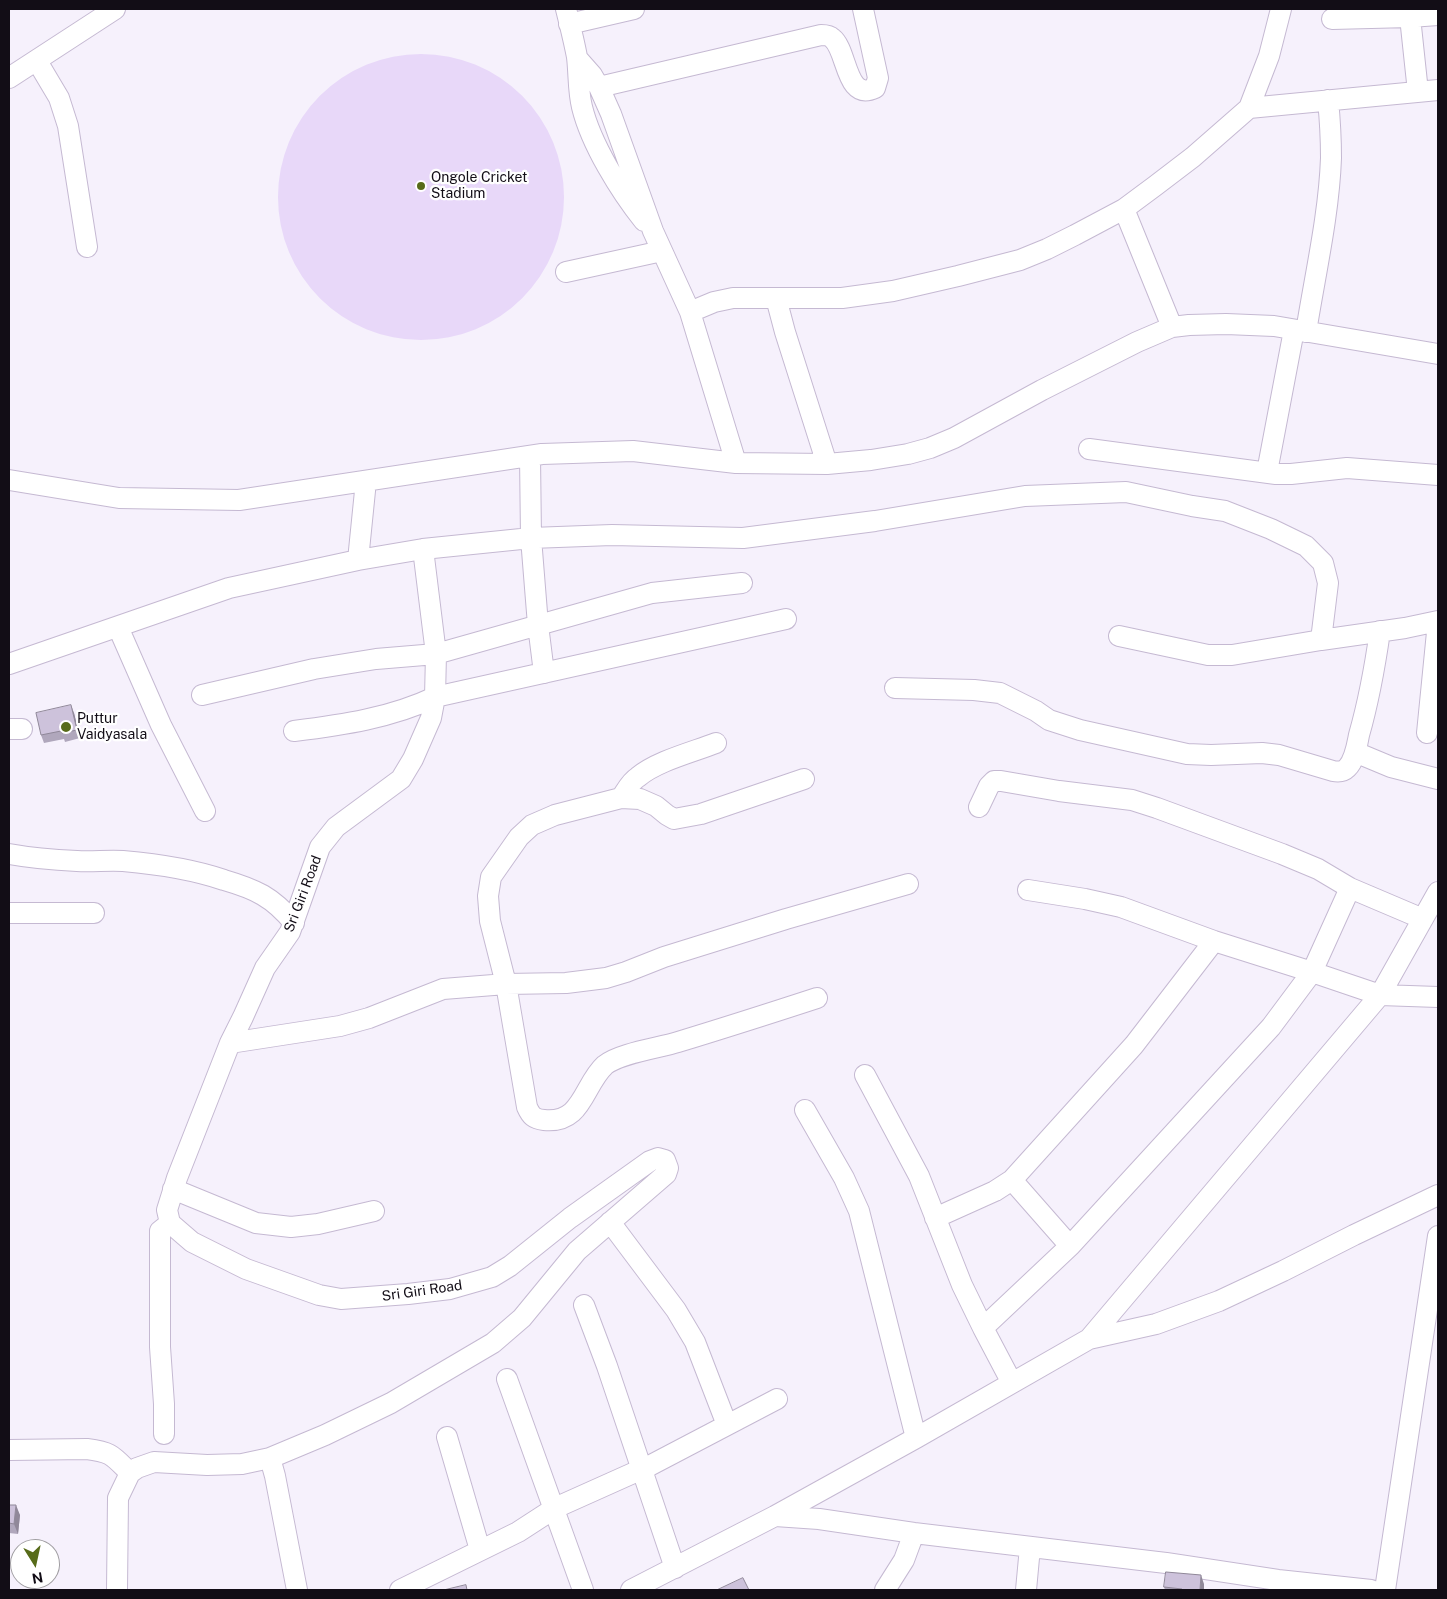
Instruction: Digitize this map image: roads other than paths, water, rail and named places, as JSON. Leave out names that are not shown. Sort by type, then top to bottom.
[{"type":"street","points":[[9,78],[115,9]]},
{"type":"street","points":[[634,9],[568,16],[577,58],[578,83],[582,107],[588,126],[627,200],[652,231]]},
{"type":"street","points":[[599,87],[821,34],[830,36],[836,42],[854,84],[861,90],[868,91],[875,88],[878,78],[863,9]]},
{"type":"street","points":[[690,312],[714,302],[733,298],[809,299],[892,291],[1020,260],[1047,249],[1124,208],[1193,156],[1249,108],[1269,56],[1281,9]]},
{"type":"street","points":[[1332,19],[1438,15]]},
{"type":"street","points":[[1410,17],[1418,92]]},
{"type":"street","points":[[577,58],[592,75],[599,87],[611,114],[652,231],[690,312],[736,463]]},
{"type":"street","points":[[37,61],[58,98],[68,126],[87,247]]},
{"type":"street","points":[[1249,108],[1438,90]]},
{"type":"street","points":[[1267,472],[1300,331],[1328,191],[1331,133],[1328,100]]},
{"type":"street","points":[[1124,208],[1172,327]]},
{"type":"street","points":[[566,272],[662,251]]},
{"type":"street","points":[[776,298],[826,464]]},
{"type":"street","points":[[9,480],[119,498],[239,500],[530,456],[633,451],[736,463],[826,464],[871,460],[930,448],[954,438],[1042,390],[1137,342],[1172,327],[1226,324],[1274,326],[1438,354]]},
{"type":"street","points":[[1089,449],[1291,474],[1347,468],[1438,475]]},
{"type":"street","points":[[530,456],[531,538],[544,673]]},
{"type":"street","points":[[358,560],[366,481]]},
{"type":"street","points":[[9,664],[229,588],[358,560],[423,549],[531,538],[612,536],[743,538],[874,521],[1025,496],[1126,492],[1225,511],[1258,523],[1306,546],[1323,563],[1328,582],[1322,640]]},
{"type":"street","name":"Sri Giri Road","points":[[130,1473],[137,1468],[154,1462],[207,1465],[242,1464],[270,1458],[325,1435],[391,1403],[493,1343],[522,1318],[577,1251],[666,1174],[668,1168],[665,1160],[658,1158],[650,1161],[492,1277],[450,1289],[408,1294],[341,1299],[318,1295],[246,1269],[192,1242],[170,1223],[166,1210],[230,1042],[265,968],[290,932],[320,847],[336,827],[401,779],[432,718],[435,697],[436,654],[423,549]]},
{"type":"street","points":[[202,695],[314,669],[376,659],[436,654],[652,593],[742,583]]},
{"type":"street","points":[[294,731],[377,717],[418,705],[435,697],[786,619]]},
{"type":"street","points":[[1119,636],[1208,655],[1232,655],[1438,622],[1427,734]]},
{"type":"street","points":[[118,627],[161,725],[206,811]]},
{"type":"street","points":[[895,688],[974,690],[1000,693],[1049,720],[1080,730],[1187,754],[1279,754],[1340,772],[1350,765],[1355,752],[1374,674],[1380,631]]},
{"type":"street","points":[[621,798],[632,782],[658,765],[716,743]]},
{"type":"street","points":[[1355,752],[1392,767],[1438,779]]},
{"type":"street","points":[[804,779],[684,818],[674,819],[656,806],[640,799],[621,798],[555,815],[532,826],[519,837],[491,877],[488,896],[490,921],[506,984],[527,1107],[530,1115],[536,1120],[549,1121],[572,1113],[579,1106],[605,1065],[618,1058],[676,1043],[817,998]]},
{"type":"street","points":[[980,808],[989,786],[994,782],[1001,781],[1059,791],[1132,800],[1282,854],[1318,869],[1350,888],[1423,919]]},
{"type":"street","points":[[9,854],[77,861],[122,861],[200,872],[251,888],[266,897],[294,923]]},
{"type":"street","points":[[230,1042],[340,1026],[368,1018],[443,988],[566,983],[606,978],[664,956],[908,884]]},
{"type":"street","points":[[983,1328],[1070,1246],[1271,1026],[1312,972],[1332,932],[1350,888]]},
{"type":"street","points":[[1028,890],[1122,907],[1214,941],[1380,995],[1438,997]]},
{"type":"street","points":[[1089,1339],[1380,995],[1438,892]]},
{"type":"street","points":[[9,913],[94,913]]},
{"type":"street","points":[[935,1218],[1012,1180],[1134,1045],[1214,941]]},
{"type":"street","points":[[865,1075],[918,1176],[962,1285],[1012,1383]]},
{"type":"street","points":[[805,1110],[844,1178],[859,1211],[916,1438]]},
{"type":"street","points":[[1012,1180],[1070,1246]]},
{"type":"street","points":[[173,1189],[256,1224],[291,1226],[318,1224],[374,1212]]},
{"type":"street","points":[[631,1590],[775,1516],[1089,1339],[1156,1324],[1218,1301],[1283,1272],[1354,1235],[1438,1195]]},
{"type":"street","points":[[610,1222],[676,1310],[695,1342],[727,1425]]},
{"type":"street","points":[[164,1434],[160,1347],[160,1231],[170,1223]]},
{"type":"street","points":[[1385,1590],[1438,1236]]},
{"type":"street","points":[[584,1305],[608,1366],[675,1568]]},
{"type":"street","points":[[507,1378],[583,1590]]},
{"type":"street","points":[[400,1590],[518,1532],[555,1508],[642,1469],[777,1398]]},
{"type":"street","points":[[447,1437],[480,1550]]},
{"type":"street","points":[[9,1450],[98,1450],[111,1454],[130,1473],[118,1498],[117,1590]]},
{"type":"street","points":[[270,1458],[276,1476],[297,1590]]},
{"type":"street","points":[[775,1516],[819,1519],[914,1533],[1166,1563],[1278,1580],[1371,1590]]},
{"type":"street","points":[[885,1590],[904,1560],[914,1533]]},
{"type":"street","points":[[1026,1590],[1030,1547]]},
{"type":"place","name":"Ongole Cricket Stadium","points":[[421,186]]},
{"type":"place","name":"Puttur Vaidyasala","points":[[66,727]]}]
